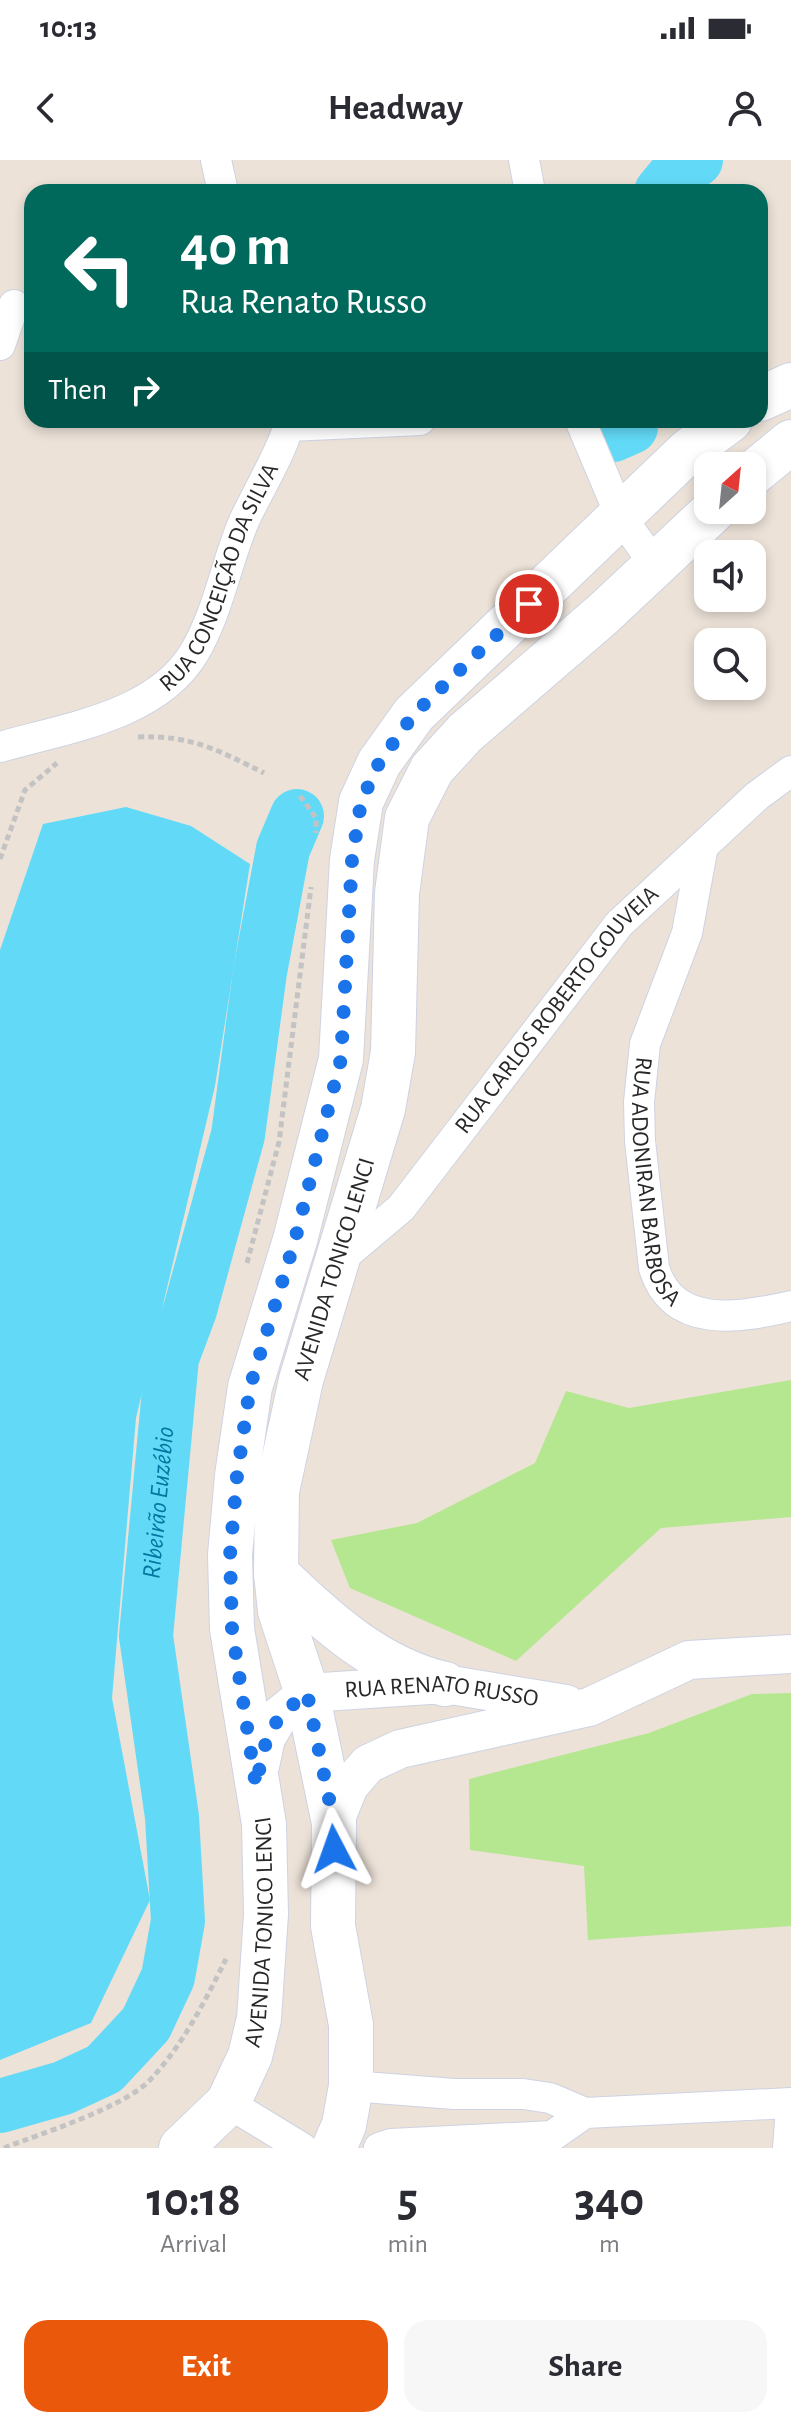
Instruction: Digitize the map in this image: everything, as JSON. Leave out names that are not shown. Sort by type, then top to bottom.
[{"type":"main road","points":[[768,395],[791,385]]},
{"type":"main road","name":"AVENIDA TONICO LENCI","points":[[181,2148],[228,2103],[250,2056],[259,2019],[266,1914],[260,1805],[232,1629],[230,1555],[250,1387],[295,1240],[341,1059],[352,860],[361,802],[379,763],[414,714],[687,452],[719,428]]},
{"type":"main road","points":[[766,463],[791,442]]},
{"type":"main road","name":"AVENIDA TONICO LENCI","points":[[334,2148],[344,2125],[351,2086],[351,2025],[333,1926],[334,1823],[307,1693],[285,1635],[276,1573],[277,1491],[288,1428],[383,1109],[393,1052],[397,893],[407,818],[432,769],[465,733],[699,524]]},
{"type":"main road","points":[[276,1573],[318,1614],[385,1662],[420,1678],[445,1684]]},
{"type":"main road","points":[[260,1805],[276,1772],[284,1769],[296,1771],[303,1778],[314,1815],[333,1926]]},
{"type":"street","points":[[216,160],[221,184]]},
{"type":"street","points":[[524,160],[528,184]]},
{"type":"street","points":[[0,345],[14,305]]},
{"type":"street","name":"RUA CONCEIÇÃO DA SILVA","points":[[0,747],[134,705],[161,691],[179,674],[208,621],[229,555],[287,428]]},
{"type":"street","points":[[583,428],[621,517],[655,565]]},
{"type":"street","name":"RUA CARLOS ROBERTO GOUVEIA","points":[[337,1262],[401,1208],[619,924],[702,851],[757,796],[791,771]]},
{"type":"street","name":"RUA ADONIRAN BARBOSA","points":[[702,851],[687,933],[645,1044],[639,1102],[640,1141],[654,1268],[660,1288],[680,1306],[694,1313],[713,1315],[791,1306]]},
{"type":"street","name":"RUA RENATO RUSSO","points":[[334,1823],[349,1786],[368,1764],[400,1749],[589,1707],[689,1660],[791,1654]]},
{"type":"street","name":"RUA RENATO RUSSO","points":[[307,1693],[445,1684],[589,1707]]},
{"type":"street","points":[[260,1805],[266,1738],[279,1716],[307,1693]]},
{"type":"street","points":[[351,2086],[454,2094],[537,2096],[585,2113],[791,2106],[788,2148]]},
{"type":"street","points":[[454,2094],[461,2140]]},
{"type":"street","points":[[228,2103],[302,2148]]},
{"type":"street","points":[[379,2148],[552,2136],[585,2113]]},
{"type":"path","points":[[126,737],[174,735],[216,749],[264,773]]},
{"type":"path","points":[[0,859],[25,790],[60,761]]},
{"type":"path","points":[[300,796],[316,818],[317,843]]},
{"type":"green space","points":[[791,1380],[791,1517],[661,1528],[516,1661],[350,1588],[331,1540],[417,1523],[535,1463],[566,1391],[629,1408]]},
{"type":"green space","points":[[791,1693],[791,1926],[588,1940],[584,1866],[470,1850],[469,1779],[649,1733],[752,1694]]},
{"type":"water","points":[[126,807],[191,826],[250,864],[215,1086],[136,1418],[112,1698],[150,1900],[91,2023],[0,2060],[0,950],[43,824]]},
{"type":"waterway","name":"Ribeirão Euzébio","points":[[668,184],[696,160]]},
{"type":"waterway","name":"Ribeirão Euzébio","points":[[613,435],[629,428]]},
{"type":"waterway","name":"Ribeirão Euzébio","points":[[0,2106],[63,2088],[104,2069],[146,2024],[168,1977],[178,1921],[172,1817],[146,1636],[172,1358],[190,1310],[238,1135],[260,972],[283,849],[297,816]]},
{"type":"route","points":[[334,1849],[334,1823],[307,1693],[279,1716],[266,1738],[256,1786],[232,1629],[230,1555],[250,1387],[295,1240],[341,1059],[352,860],[361,802],[379,763],[414,714],[529,604]]}]
